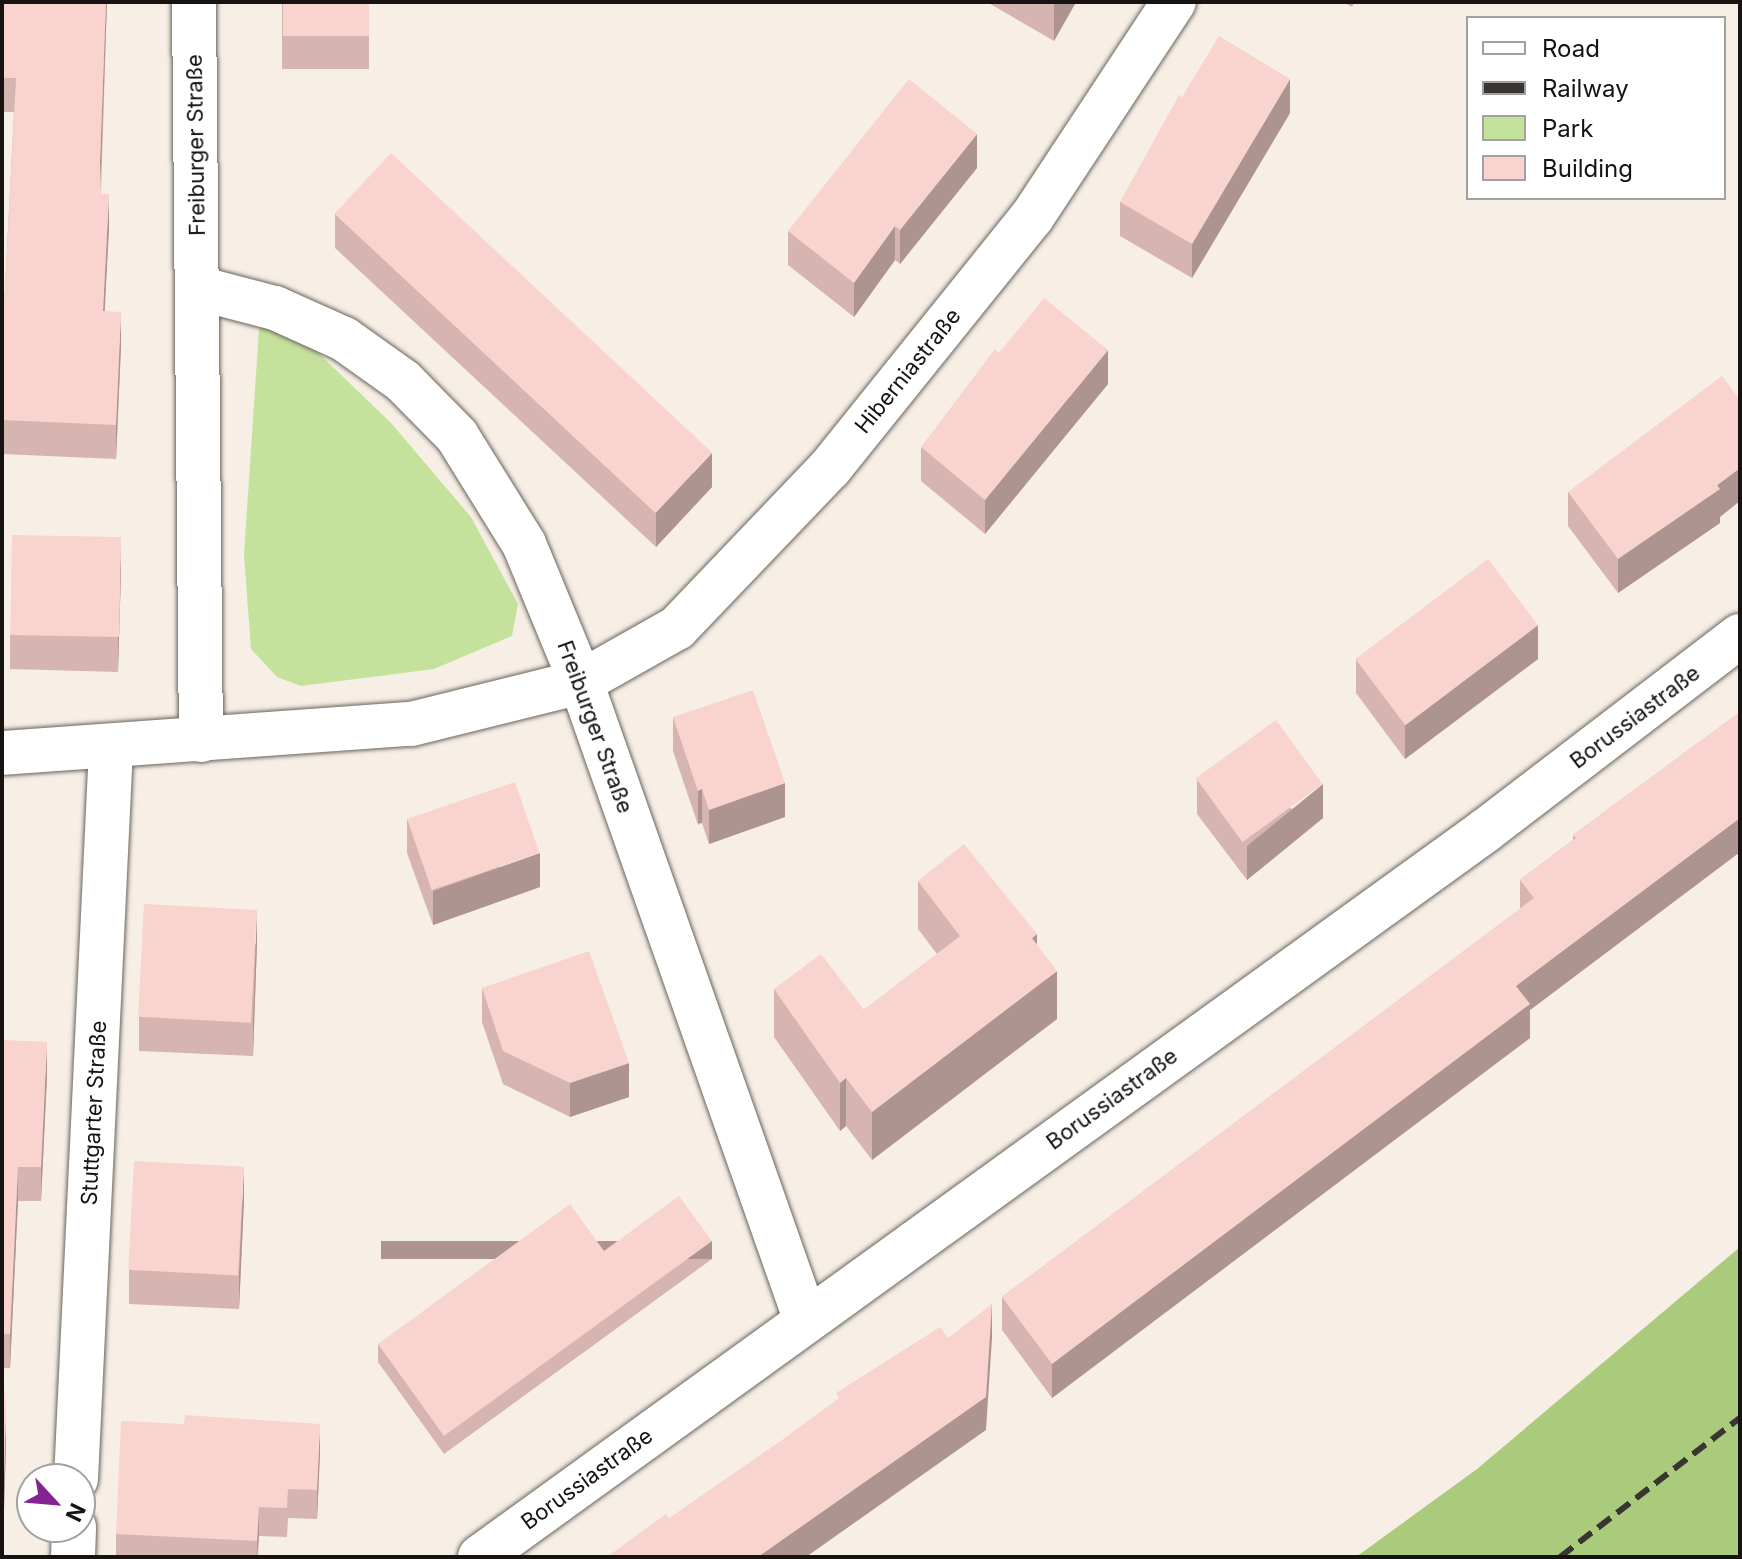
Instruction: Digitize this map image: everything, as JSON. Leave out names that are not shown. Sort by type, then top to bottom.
[{"type":"street","name":"Freiburger Straße","points":[[194,2],[201,740]]},
{"type":"street","name":"Hiberniastraße","points":[[581,682],[677,628],[830,468],[1032,217],[1174,2]]},
{"type":"street","name":"Freiburger Straße","points":[[198,288],[275,308],[344,339],[425,403],[457,436],[524,544],[581,682],[805,1318]]},
{"type":"street","name":"Borussiastraße","points":[[480,1557],[805,1318],[1486,830],[1740,636]]},
{"type":"street","points":[[2,753],[411,724],[581,682]]},
{"type":"street","points":[[2,739],[93,748]]},
{"type":"street","name":"Stuttgarter Straße","points":[[76,1463],[93,748]]},
{"type":"green space","points":[[278,327],[311,346],[391,423],[471,517],[518,604],[512,636],[434,669],[301,686],[277,677],[251,649],[244,555],[259,328]]},
{"type":"green space","points":[[1740,1247],[1740,1557],[1356,1557],[1477,1469]]},
{"type":"building","points":[[2,2],[106,2],[100,162],[101,194],[109,194],[103,311],[121,312],[116,425],[2,420],[2,306],[16,78],[2,78]]},
{"type":"building","points":[[283,2],[369,2],[369,36],[283,36]]},
{"type":"building","points":[[1219,36],[1290,79],[1192,244],[1120,202],[1179,95],[1182,97]]},
{"type":"building","points":[[909,79],[977,134],[900,230],[895,226],[854,283],[788,231]]},
{"type":"building","points":[[391,153],[712,452],[655,513],[334,214]]},
{"type":"building","points":[[1044,298],[1108,350],[985,500],[921,447],[995,349],[999,353]]},
{"type":"building","points":[[1722,376],[1740,400],[1740,468],[1717,485],[1720,489],[1618,559],[1568,492]]},
{"type":"building","points":[[12,535],[121,537],[119,637],[10,635]]},
{"type":"building","points":[[1488,559],[1538,625],[1405,725],[1355,659]]},
{"type":"building","points":[[753,690],[785,783],[709,810],[702,789],[698,791],[673,717]]},
{"type":"building","points":[[1740,712],[1740,818],[1516,986],[1530,1004],[1052,1364],[1002,1297],[1534,898],[1520,880],[1576,838],[1573,835]]},
{"type":"building","points":[[1276,720],[1322,784],[1242,842],[1196,778]]},
{"type":"building","points":[[515,782],[539,853],[432,890],[407,819]]},
{"type":"building","points":[[964,844],[1037,934],[1032,938],[1057,971],[872,1112],[846,1078],[840,1083],[774,989],[821,954],[864,1010],[960,936],[918,881]]},
{"type":"building","points":[[144,904],[257,910],[251,1023],[138,1017]]},
{"type":"building","points":[[589,951],[629,1063],[570,1083],[503,1051],[482,988]]},
{"type":"building","points":[[2,1040],[47,1042],[41,1167],[18,1167],[10,1334],[2,1334]]},
{"type":"building","points":[[134,1161],[244,1167],[238,1276],[128,1270]]},
{"type":"building","points":[[679,1196],[712,1241],[444,1436],[378,1344],[570,1204],[604,1251]]},
{"type":"building","points":[[992,1304],[986,1397],[758,1557],[607,1557],[666,1514],[669,1518],[782,1440],[839,1398],[836,1393],[940,1327],[948,1338]]},
{"type":"building","points":[[2,1359],[6,1409],[3,1511],[2,1510]]},
{"type":"building","points":[[185,1415],[320,1424],[317,1490],[288,1489],[287,1508],[259,1507],[257,1541],[116,1534],[121,1421],[184,1424]]},
{"type":"railway","points":[[1560,1557],[1740,1418]]}]
